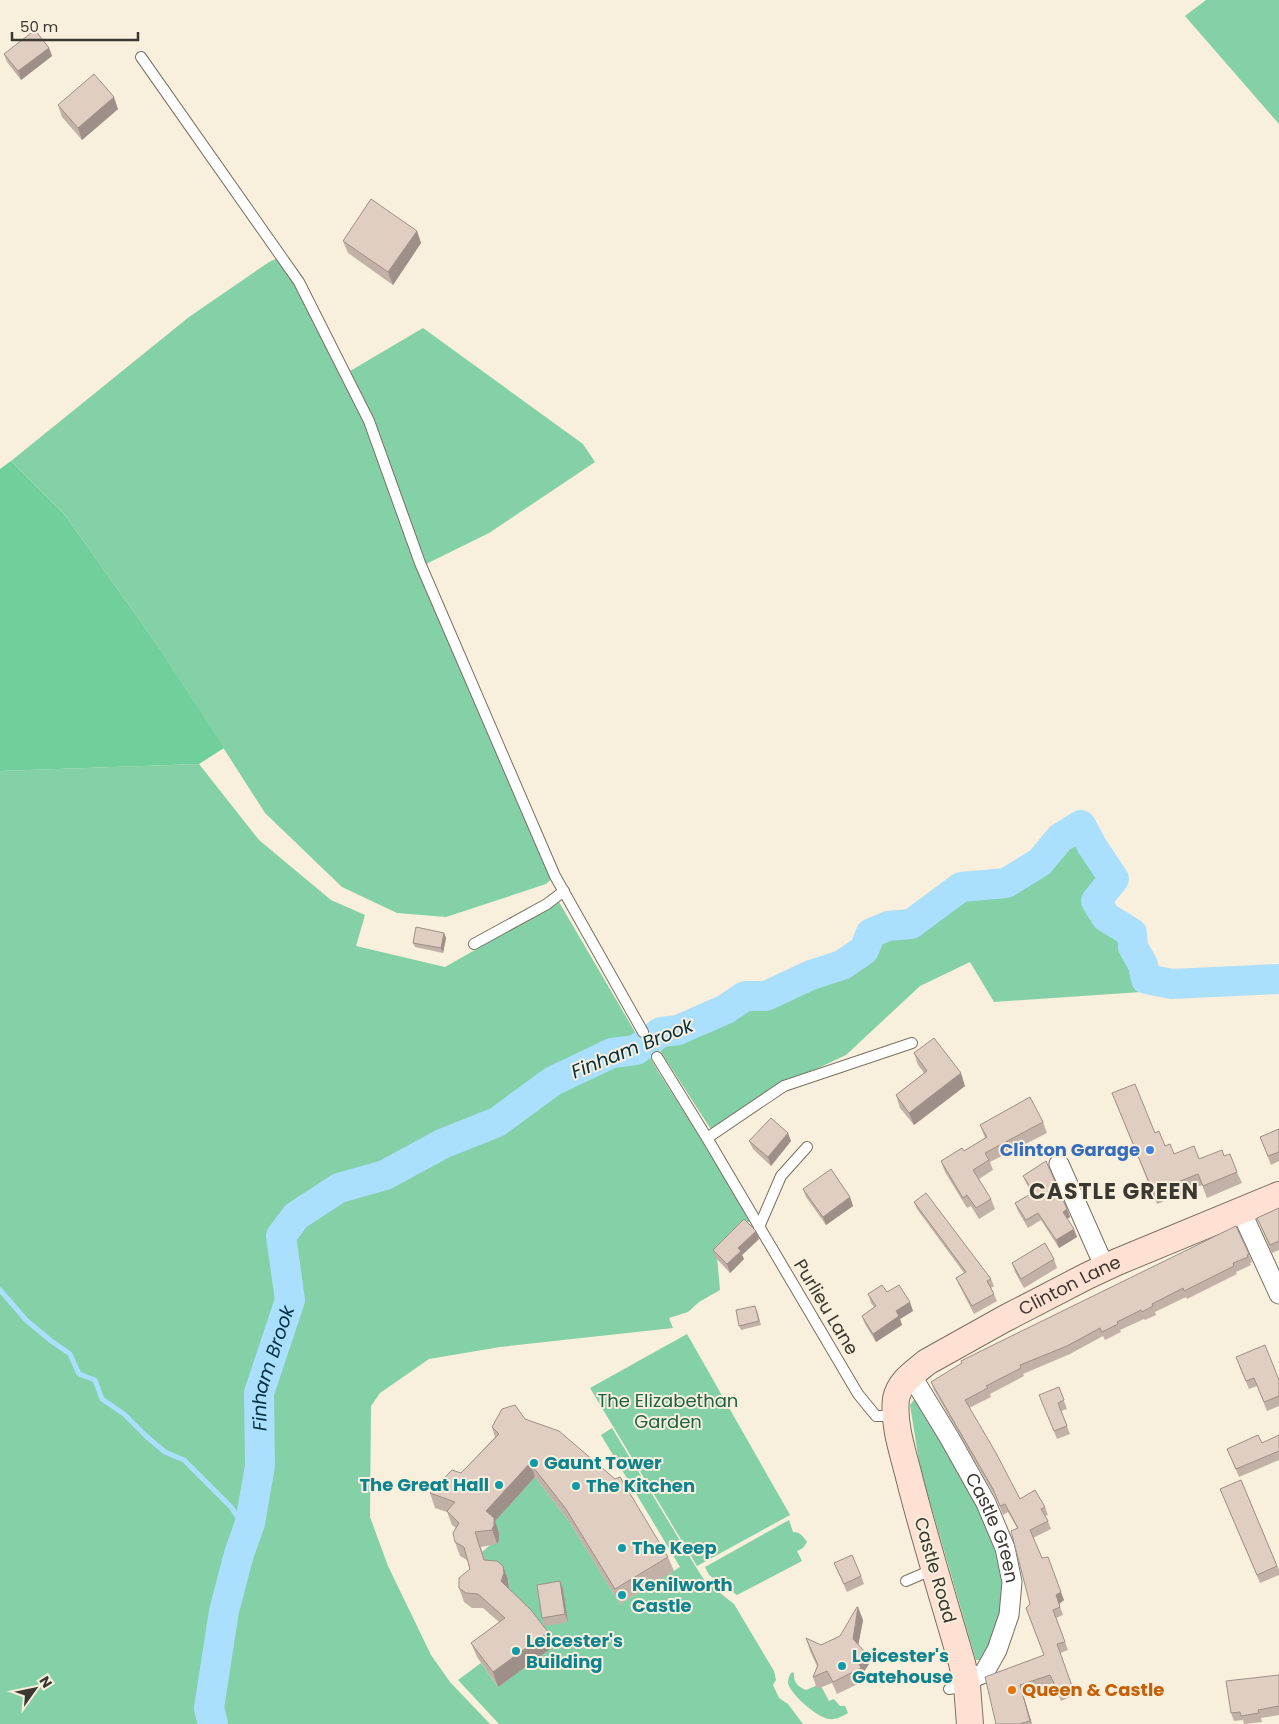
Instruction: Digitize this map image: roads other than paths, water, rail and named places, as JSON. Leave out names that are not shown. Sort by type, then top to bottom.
[{"type":"main road","name":"Clinton Lane","points":[[896,1416],[896,1398],[900,1387],[927,1362],[1004,1318],[1105,1268],[1279,1195]]},
{"type":"main road","name":"Castle Road","points":[[896,1416],[913,1494],[962,1663],[960,1685],[971,1722]]},
{"type":"street","points":[[1059,1164],[1105,1268]]},
{"type":"street","points":[[1241,1211],[1279,1294]]},
{"type":"street","name":"Castle Green","points":[[911,1375],[986,1503],[1005,1548],[1012,1582],[1009,1615],[998,1650],[984,1672],[960,1685]]},
{"type":"lane","points":[[141,57],[299,282],[369,421],[420,563],[555,876],[644,1032]]},
{"type":"lane","points":[[474,944],[547,904],[564,891]]},
{"type":"lane","points":[[707,1138],[784,1086],[912,1043]]},
{"type":"lane","name":"Purlieu Lane","points":[[657,1057],[858,1394],[876,1416],[896,1416]]},
{"type":"lane","points":[[759,1227],[781,1176],[806,1147]]},
{"type":"lane","points":[[906,1581],[934,1569]]},
{"type":"waterway","name":"Finham Brook","points":[[213,1724],[209,1708],[224,1611],[239,1554],[250,1523],[260,1466],[259,1393],[290,1300],[281,1236],[296,1216],[339,1188],[385,1175],[442,1144],[497,1122],[553,1081],[612,1053],[636,1050],[661,1032],[678,1030],[726,1009],[745,996],[766,996],[811,975],[842,965],[864,950],[871,933],[888,926],[911,924],[961,887],[1006,883],[1040,862],[1060,838],[1081,825],[1092,846],[1114,879],[1096,901],[1106,917],[1132,933],[1133,947],[1143,965],[1146,979],[1172,984],[1279,979]]},
{"type":"waterway","points":[[0,1290],[26,1320],[70,1354],[79,1374],[95,1380],[102,1399],[124,1414],[165,1452],[184,1460],[231,1507],[247,1531]]},
{"type":"place","name":"Clinton Garage","points":[[1150,1150]]},
{"type":"place","name":"Gaunt Tower","points":[[534,1463]]},
{"type":"place","name":"The Great Hall","points":[[499,1485]]},
{"type":"place","name":"The Kitchen","points":[[576,1486]]},
{"type":"place","name":"The Keep","points":[[622,1548]]},
{"type":"place","name":"Kenilworth Castle","points":[[622,1595]]},
{"type":"place","name":"Leicester's Building","points":[[516,1651]]},
{"type":"place","name":"Leicester's Gatehouse","points":[[842,1666]]},
{"type":"place","name":"Queen & Castle","points":[[1012,1690]]},
{"type":"district","name":"CASTLE GREEN","points":[[1114,1191]]},
{"type":"park label","name":"The Elizabethan Garden","points":[[668,1411]]}]
